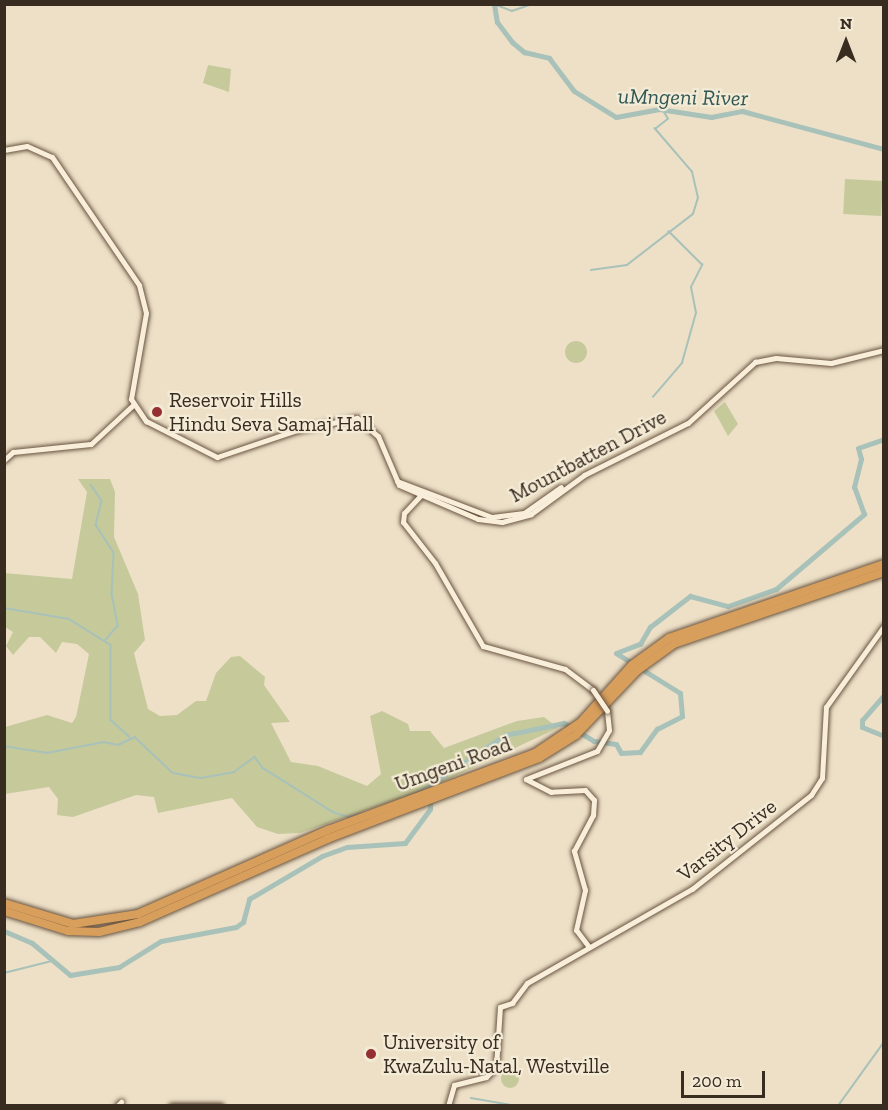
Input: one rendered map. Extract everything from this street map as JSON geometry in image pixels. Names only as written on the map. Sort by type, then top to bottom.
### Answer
[{"type":"highway","name":"Umgeni Road","points":[[4,911],[68,931],[132,924],[317,843],[528,763],[572,734],[585,723],[634,669],[684,632],[884,564]]},
{"type":"highway","name":"Umgeni Road","points":[[634,669],[687,638],[884,572]]},
{"type":"highway","name":"Umgeni Road","points":[[4,903],[73,924],[129,917],[328,830],[535,753],[572,734]]},
{"type":"main road","points":[[4,150],[27,146],[52,157],[139,285],[147,313],[131,399],[126,410]]},
{"type":"main road","name":"Mountbatten Drive","points":[[132,406],[146,421],[210,457],[357,418],[378,436],[395,480],[478,519],[502,520],[531,514],[578,478],[688,423],[755,362],[776,358],[831,363],[884,348]]},
{"type":"main road","name":"Mountbatten Drive","points":[[502,520],[524,513],[578,476],[686,421],[748,362],[773,355],[833,360],[884,348]]},
{"type":"main road","points":[[4,460],[18,451],[92,444],[132,406],[131,399]]},
{"type":"main road","points":[[636,451],[645,454]]},
{"type":"main road","points":[[421,494],[404,513],[403,522],[435,563],[483,645],[565,669],[593,690],[607,711],[604,742],[590,756],[526,778],[554,793],[585,790],[594,800],[594,812],[574,851],[585,887],[576,930],[589,947]]},
{"type":"main road","name":"Varsity Drive","points":[[448,1106],[454,1085],[486,1077],[498,1064],[500,1006],[512,1003],[530,981],[694,888],[811,795],[822,776],[826,707],[884,626]]},
{"type":"main road","points":[[171,1106],[221,1106]]},
{"type":"green space","points":[[208,65],[231,69],[229,92],[203,83]]},
{"type":"green space","points":[[845,179],[883,181],[881,216],[843,214]]},
{"type":"green space","points":[[576,341],[584,344],[587,352],[584,360],[576,363],[568,360],[565,352],[568,344]]},
{"type":"green space","points":[[725,402],[738,424],[728,436],[714,411]]},
{"type":"green space","points":[[78,479],[110,479],[115,492],[114,537],[138,594],[145,640],[134,653],[148,709],[160,716],[177,715],[196,701],[206,701],[216,673],[231,657],[240,656],[265,677],[264,685],[290,722],[271,723],[291,762],[318,766],[367,786],[381,774],[370,716],[382,711],[408,724],[410,731],[430,731],[444,748],[517,721],[544,717],[558,728],[425,790],[300,833],[278,834],[257,827],[232,798],[158,813],[154,797],[136,795],[73,817],[57,815],[58,799],[49,787],[5,794],[5,727],[47,715],[72,723],[76,717],[89,654],[77,644],[62,642],[56,653],[40,637],[29,637],[13,655],[6,646],[13,632],[5,627],[4,573],[72,579],[87,492]]},
{"type":"green space","points":[[510,1070],[516,1073],[519,1079],[516,1085],[510,1088],[504,1085],[501,1079],[504,1073]]},
{"type":"waterway","points":[[494,4],[512,11],[532,4]]},
{"type":"waterway","name":"uMngeni River","points":[[494,4],[497,22],[512,42],[524,52],[549,58],[574,91],[616,117],[659,109],[711,117],[742,111],[884,149]]},
{"type":"waterway","points":[[591,270],[627,265],[693,214],[698,198],[692,172],[655,129],[668,119],[662,109]]},
{"type":"waterway","points":[[653,397],[682,363],[696,313],[691,287],[702,265],[669,232]]},
{"type":"waterway","points":[[4,931],[32,943],[70,975],[119,967],[161,941],[236,927],[243,922],[249,899],[322,856],[347,847],[405,843],[430,809],[431,784],[505,735],[564,723],[594,741],[616,744],[621,753],[640,752],[657,729],[682,716],[680,693],[616,653],[640,644],[650,627],[690,596],[728,606],[776,589],[864,514],[854,487],[861,459],[858,448],[884,439]]},
{"type":"waterway","points":[[91,485],[102,501],[96,525],[114,553],[112,594],[118,626],[106,640]]},
{"type":"waterway","points":[[4,608],[69,619],[111,645],[111,720],[130,737]]},
{"type":"waterway","points":[[884,695],[862,720],[862,727],[884,736]]},
{"type":"waterway","points":[[4,746],[47,753],[104,742],[118,745],[135,737],[173,773],[201,778],[234,772],[255,757],[263,768],[333,812],[348,817],[363,813]]},
{"type":"waterway","points":[[415,794],[431,784]]},
{"type":"waterway","points":[[4,973],[52,961]]},
{"type":"waterway","points":[[838,1106],[884,1042]]},
{"type":"waterway","points":[[471,1098],[517,1106]]},
{"type":"place","name":"Reservoir Hills Hindu Seva Samaj Hall","points":[[157,412]]},
{"type":"place","name":"University of KwaZulu-Natal, Westville","points":[[371,1054]]}]
